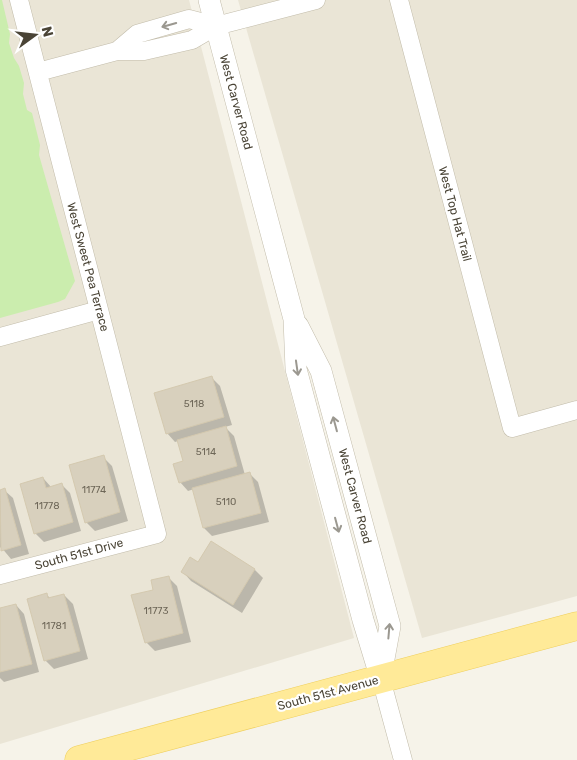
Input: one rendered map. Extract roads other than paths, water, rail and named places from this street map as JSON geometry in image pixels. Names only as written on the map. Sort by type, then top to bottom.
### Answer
[{"type":"main road","name":"South 51st Avenue","points":[[79,760],[577,626]]},
{"type":"street","name":"West Sweet Pea Terrace","points":[[19,0],[157,534]]},
{"type":"street","name":"West Carver Road","points":[[210,0],[294,319],[296,369],[363,620],[403,760]]},
{"type":"street","points":[[38,72],[117,51],[144,51],[192,40],[216,26],[316,0]]},
{"type":"street","name":"West Top Hat Trail","points":[[399,0],[512,428],[577,410]]},
{"type":"street","points":[[0,337],[99,310]]},
{"type":"street","name":"South 51st Drive","points":[[0,575],[157,534]]}]
